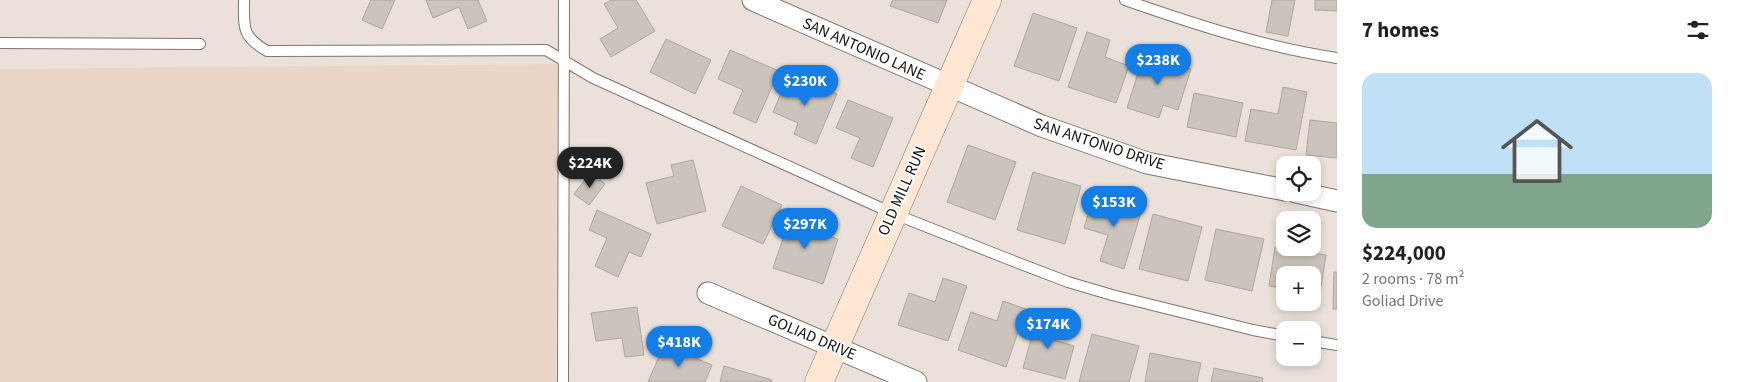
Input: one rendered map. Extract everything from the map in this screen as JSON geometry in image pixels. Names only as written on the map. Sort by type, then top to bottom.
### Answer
[{"type":"street","name":"SAN ANTONIO LANE","points":[[753,0],[948,86]]},
{"type":"street","name":"OLD MILL RUN","points":[[819,382],[987,0]]},
{"type":"street","name":"SAN ANTONIO DRIVE","points":[[948,86],[1042,126],[1147,163],[1276,188]]},
{"type":"street","points":[[1321,197],[1337,200]]},
{"type":"street","name":"GOLIAD DRIVE","points":[[708,294],[916,382]]},
{"type":"lane","points":[[244,0],[246,33],[251,40],[267,51],[546,50],[593,78],[936,231],[1068,282],[1112,295],[1276,334]]},
{"type":"lane","points":[[563,382],[564,0]]},
{"type":"lane","points":[[1125,0],[1243,38],[1313,55],[1337,58]]},
{"type":"lane","points":[[0,43],[200,44]]},
{"type":"lane","points":[[1321,342],[1337,345]]},
{"type":"shaded area","points":[[557,64],[556,382],[0,382],[0,69]]},
{"type":"building","points":[[371,0],[395,0],[382,29],[362,20]]},
{"type":"building","points":[[426,0],[478,0],[487,21],[468,29],[459,7],[433,18]]},
{"type":"building","points":[[611,0],[636,0],[655,31],[611,57],[600,39],[618,28],[604,4]]},
{"type":"building","points":[[893,0],[947,0],[938,23],[890,6]]},
{"type":"building","points":[[1272,0],[1295,0],[1288,36],[1266,32]]},
{"type":"building","points":[[1315,0],[1337,0],[1337,11],[1315,10]]},
{"type":"building","points":[[1033,13],[1077,28],[1059,81],[1014,66]]},
{"type":"building","points":[[1087,32],[1110,40],[1105,57],[1129,66],[1116,103],[1068,87]]},
{"type":"building","points":[[666,39],[711,60],[695,94],[650,72]]},
{"type":"building","points":[[730,50],[779,71],[756,123],[733,113],[743,90],[718,79]]},
{"type":"building","points":[[1144,54],[1191,69],[1178,110],[1163,105],[1159,118],[1127,108]]},
{"type":"building","points":[[790,73],[837,94],[816,144],[794,134],[798,123],[773,112]]},
{"type":"building","points":[[1283,87],[1307,92],[1296,150],[1245,141],[1251,109],[1278,114]]},
{"type":"building","points":[[1194,93],[1243,103],[1236,137],[1187,127]]},
{"type":"building","points":[[848,100],[893,118],[873,167],[851,158],[860,138],[836,128]]},
{"type":"building","points":[[1310,120],[1337,123],[1337,158],[1306,155]]},
{"type":"building","points":[[968,145],[1016,162],[995,220],[947,202]]},
{"type":"building","points":[[693,160],[706,211],[657,224],[646,183],[674,176],[671,165]]},
{"type":"building","points":[[591,172],[605,184],[589,205],[574,194]]},
{"type":"building","points":[[1033,172],[1081,186],[1065,244],[1017,230]]},
{"type":"building","points":[[741,186],[782,205],[763,244],[722,226]]},
{"type":"building","points":[[1094,195],[1142,209],[1124,269],[1100,261],[1108,235],[1084,228]]},
{"type":"building","points":[[597,210],[651,234],[641,257],[629,252],[618,277],[595,266],[607,238],[589,230]]},
{"type":"building","points":[[792,212],[818,221],[814,231],[838,239],[823,284],[773,268]]},
{"type":"building","points":[[1153,214],[1202,227],[1188,281],[1139,269]]},
{"type":"building","points":[[1216,229],[1264,239],[1252,291],[1205,280]]},
{"type":"building","points":[[1275,247],[1276,256],[1326,255],[1321,287],[1321,266],[1276,266],[1276,287],[1269,286]]},
{"type":"building","points":[[1334,272],[1337,272],[1337,309],[1333,309]]},
{"type":"building","points":[[943,278],[967,286],[948,341],[898,325],[909,293],[935,302]]},
{"type":"building","points":[[1003,301],[1026,309],[1006,367],[958,350],[971,312],[997,321]]},
{"type":"building","points":[[637,307],[644,355],[625,357],[622,338],[596,341],[591,313]]},
{"type":"building","points":[[1038,314],[1059,320],[1054,340],[1074,346],[1065,379],[1023,368]]},
{"type":"building","points":[[1092,334],[1139,346],[1129,382],[1079,382]]},
{"type":"building","points":[[664,345],[712,365],[705,382],[648,382]]},
{"type":"building","points":[[1150,353],[1201,363],[1197,382],[1145,382]]},
{"type":"building","points":[[724,366],[772,380],[771,382],[720,382]]},
{"type":"building","points":[[1214,368],[1263,378],[1262,382],[1211,382]]}]
